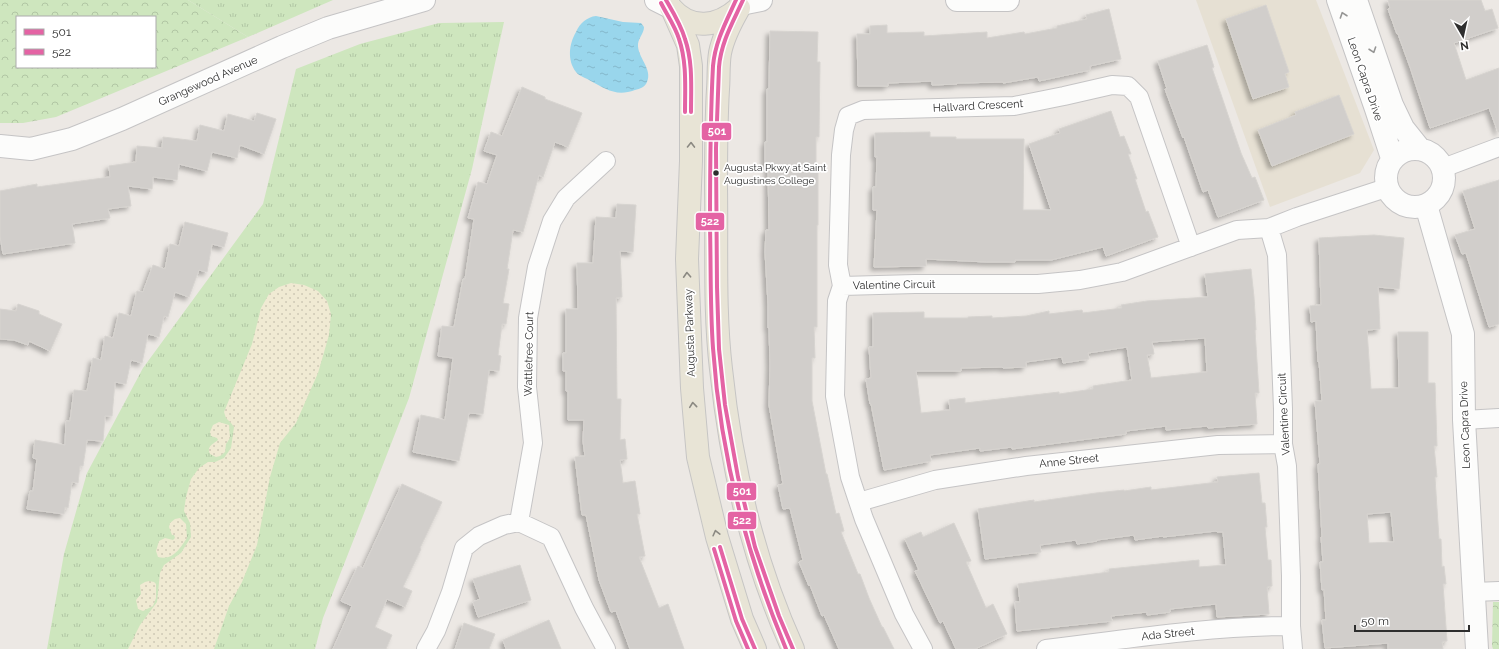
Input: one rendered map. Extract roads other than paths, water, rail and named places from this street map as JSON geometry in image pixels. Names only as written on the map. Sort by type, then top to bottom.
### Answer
[{"type":"main road","points":[[666,4],[683,18],[694,23],[707,24],[719,22],[730,16],[746,3]]},
{"type":"main road","points":[[746,3],[727,31],[720,53],[716,124],[717,288],[721,369],[730,436],[742,499],[758,558],[784,630],[793,649]]},
{"type":"main road","name":"Augusta Parkway","points":[[666,4],[688,45],[691,66],[691,161],[686,259],[692,388],[698,457],[717,537],[742,619],[755,649]]},
{"type":"street","name":"Grangewood Avenue","points":[[0,146],[31,149],[72,139],[122,119],[282,47],[328,28],[376,13],[419,2],[442,0]]},
{"type":"street","points":[[957,0],[1008,0]]},
{"type":"street","name":"Leon Capra Drive","points":[[1338,0],[1392,158]]},
{"type":"street","name":"Leon Capra Drive","points":[[1356,0],[1392,105],[1402,128],[1419,148]]},
{"type":"street","name":"Hallvard Crescent","points":[[842,286],[838,265],[841,155],[844,130],[848,116],[862,110],[1014,106],[1112,85],[1128,86],[1139,97],[1191,247]]},
{"type":"street","points":[[1443,168],[1499,147]]},
{"type":"street","points":[[1419,148],[1434,155],[1443,168],[1444,183],[1438,196],[1426,206],[1414,208],[1402,205],[1393,198],[1386,188],[1385,173],[1392,158],[1404,150],[1419,148]]},
{"type":"street","name":"Wattletree Court","points":[[519,522],[532,443],[527,387],[528,318],[537,267],[552,221],[566,198],[606,161]]},
{"type":"street","name":"Valentine Circuit","points":[[923,649],[904,614],[864,519],[850,477],[835,396],[837,301],[842,286],[915,284],[1038,284],[1080,280],[1122,272],[1237,230],[1269,228],[1386,188]]},
{"type":"street","name":"Leon Capra Drive","points":[[1426,206],[1463,334],[1464,420],[1477,649]]},
{"type":"street","name":"Valentine Circuit","points":[[1269,228],[1277,255],[1283,444],[1287,466],[1292,576],[1291,626],[1293,649]]},
{"type":"street","points":[[1464,420],[1499,418]]},
{"type":"street","name":"Anne Street","points":[[859,502],[935,480],[1026,466],[1218,445],[1283,444]]},
{"type":"street","points":[[426,649],[436,631],[449,599],[464,548],[479,536],[504,525],[519,522],[551,537],[584,608],[606,649]]},
{"type":"street","points":[[1474,592],[1499,590]]},
{"type":"street","name":"Ada Street","points":[[1046,649],[1188,631],[1263,626],[1291,626]]},
{"type":"water","points":[[596,16],[623,22],[641,23],[644,27],[638,44],[638,49],[647,68],[648,77],[646,84],[642,88],[622,93],[611,91],[576,72],[570,57],[572,42],[582,23],[587,19]]},
{"type":"place","name":"Augusta Pkwy at Saint Augustines College","points":[[716,173]]}]
